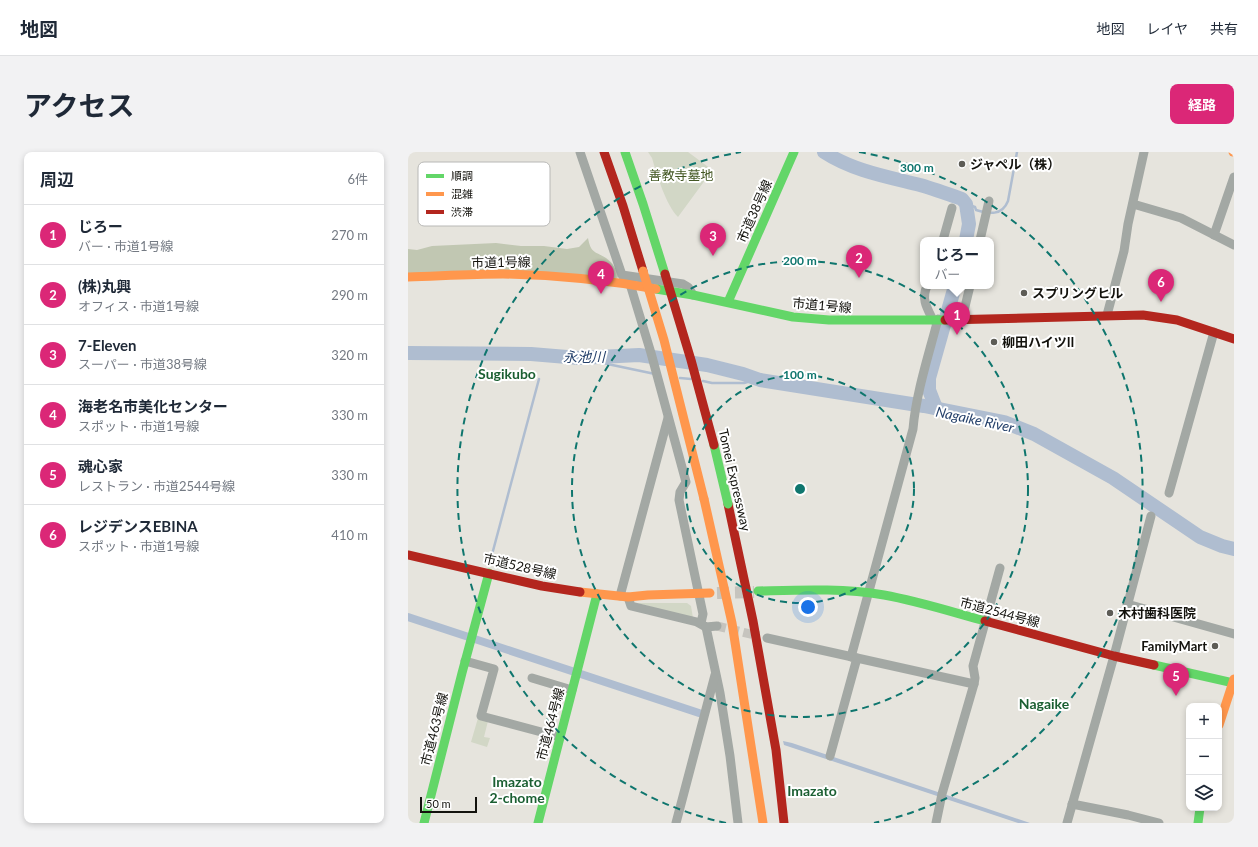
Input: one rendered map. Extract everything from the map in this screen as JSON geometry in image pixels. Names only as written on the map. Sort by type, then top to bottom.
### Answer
[{"type":"main road","points":[[604,152],[623,206],[664,340],[704,499],[732,623],[763,823]]},
{"type":"main road","name":"Tomei Expressway","points":[[625,152],[684,334],[710,426],[753,621],[776,750],[784,823]]},
{"type":"main road","name":"市道38号線","points":[[728,302],[794,152]]},
{"type":"main road","name":"市道1号線","points":[[408,277],[527,274],[630,284],[728,302],[793,317],[818,320],[862,321],[1106,315],[1143,316],[1177,320],[1234,339]]},
{"type":"main road","name":"市道528号線","points":[[408,555],[542,586],[624,597]]},
{"type":"main road","name":"市道463号線","points":[[424,823],[489,573]]},
{"type":"main road","name":"市道2544号線","points":[[758,591],[827,590],[868,593],[912,601],[1114,656],[1234,682]]},
{"type":"main road","points":[[624,597],[710,593]]},
{"type":"main road","name":"市道464号線","points":[[538,823],[597,594]]},
{"type":"main road","points":[[1222,716],[1234,682]]},
{"type":"main road","points":[[1198,823],[1200,811]]},
{"type":"street","points":[[580,152],[622,275],[683,284],[688,287],[693,295]]},
{"type":"street","points":[[1106,315],[1124,251],[1128,224],[1144,152]]},
{"type":"street","points":[[1214,235],[1234,177]]},
{"type":"street","points":[[1133,204],[1176,216],[1234,245]]},
{"type":"street","points":[[944,237],[952,208]]},
{"type":"street","points":[[981,237],[987,209]]},
{"type":"street","points":[[630,284],[658,377],[686,482],[680,492],[679,500],[715,672],[730,756],[738,823]]},
{"type":"street","points":[[830,756],[868,593],[913,429],[919,395],[938,320],[925,304],[924,296],[926,289]]},
{"type":"street","points":[[962,319],[969,289]]},
{"type":"street","points":[[1169,493],[1214,332]]},
{"type":"street","points":[[668,418],[624,597],[632,606],[704,625],[717,626]]},
{"type":"street","points":[[1067,823],[1114,656],[1151,516]]},
{"type":"street","points":[[936,823],[942,796],[974,684],[975,678],[973,666],[1000,568]]},
{"type":"street","points":[[1127,604],[1234,634]]},
{"type":"street","points":[[767,638],[974,684]]},
{"type":"street","points":[[465,661],[494,669],[481,716],[560,737]]},
{"type":"street","points":[[676,823],[715,672]]},
{"type":"street","points":[[532,678],[572,690]]},
{"type":"street","points":[[1072,804],[1160,823]]},
{"type":"green space","name":"善教寺墓地","points":[[648,152],[688,152],[711,169],[711,172],[678,217],[666,198],[652,158]]},
{"type":"green space","points":[[588,238],[592,250],[611,262],[619,277],[614,279],[408,275],[408,249],[417,250],[432,246],[496,243],[567,249],[579,247]]},
{"type":"green space","points":[[637,603],[687,603],[691,606],[693,618]]},
{"type":"green space","points":[[478,718],[488,721],[484,737],[490,738],[487,747],[471,742]]},
{"type":"water","points":[[783,741],[1030,823],[1018,823],[784,745]]},
{"type":"waterway","points":[[824,152],[835,159],[859,169],[920,185],[962,199],[966,204],[969,224],[967,237]]},
{"type":"waterway","points":[[966,204],[975,207],[976,210],[990,213],[995,213],[1005,206],[1008,201],[1017,152]]},
{"type":"waterway","points":[[936,408],[929,390],[929,378],[954,289]]},
{"type":"waterway","name":"Nagaike River","points":[[408,353],[531,354],[579,358],[639,355],[707,365],[760,380],[924,406],[1004,422],[1034,434],[1113,478],[1200,537],[1234,549]]},
{"type":"waterway","name":"永池川","points":[[579,358],[655,374]]},
{"type":"waterway","points":[[680,378],[691,379]]},
{"type":"waterway","points":[[490,562],[539,379]]},
{"type":"waterway","points":[[703,381],[712,383],[744,383],[758,379]]},
{"type":"waterway","points":[[408,617],[699,713]]},
{"type":"tunnel","points":[[717,593],[754,592]]},
{"type":"tunnel","points":[[717,626],[759,636]]},
{"type":"traffic: fast","points":[[625,152],[665,274]]},
{"type":"traffic: fast","points":[[728,302],[794,152]]},
{"type":"traffic: fast","points":[[656,289],[693,295],[793,317],[829,320],[945,320]]},
{"type":"traffic: fast","points":[[714,445],[728,504]]},
{"type":"traffic: fast","points":[[424,823],[489,573]]},
{"type":"traffic: fast","points":[[758,591],[821,590],[852,591],[884,595],[909,600],[985,621]]},
{"type":"traffic: fast","points":[[538,823],[597,594]]},
{"type":"traffic: fast","points":[[1154,665],[1234,683]]},
{"type":"traffic: fast","points":[[1198,823],[1200,811]]},
{"type":"traffic: slow","points":[[643,271],[664,340],[704,499]]},
{"type":"traffic: slow","points":[[408,277],[503,274],[561,277],[656,289]]},
{"type":"traffic: slow","points":[[704,499],[732,623],[763,823]]},
{"type":"traffic: slow","points":[[580,592],[628,597],[710,593]]},
{"type":"traffic: slow","points":[[1222,716],[1234,679]]},
{"type":"traffic: jam","points":[[604,152],[623,206],[643,271]]},
{"type":"traffic: jam","points":[[665,274],[691,360],[714,445]]},
{"type":"traffic: jam","points":[[945,320],[1143,315],[1177,320],[1234,339]]},
{"type":"traffic: jam","points":[[728,504],[753,621],[776,750],[784,823]]},
{"type":"traffic: jam","points":[[408,555],[542,586],[580,592]]},
{"type":"traffic: jam","points":[[985,621],[1114,656],[1154,665]]},
{"type":"place","name":"ジャペル（株）","points":[[962,164]]},
{"type":"place","name":"7-Eleven","points":[[713,256]]},
{"type":"place","name":"(株)丸興","points":[[859,278]]},
{"type":"place","name":"スプリングヒル","points":[[1024,293]]},
{"type":"place","name":"海老名市美化センター","points":[[601,294]]},
{"type":"place","name":"レジデンスEBINA","points":[[1161,302]]},
{"type":"place","name":"じろー","points":[[957,335]]},
{"type":"place","name":"柳田ハイツII","points":[[994,342]]},
{"type":"place","name":"木村歯科医院","points":[[1110,613]]},
{"type":"place","name":"FamilyMart","points":[[1215,646]]},
{"type":"place","name":"魂心家","points":[[1176,696]]},
{"type":"district","name":"Sugikubo","points":[[507,373]]},
{"type":"district","name":"Nagaike","points":[[1044,703]]},
{"type":"district","name":"Imazato 2-chome","points":[[517,790]]},
{"type":"district","name":"Imazato","points":[[812,790]]}]
